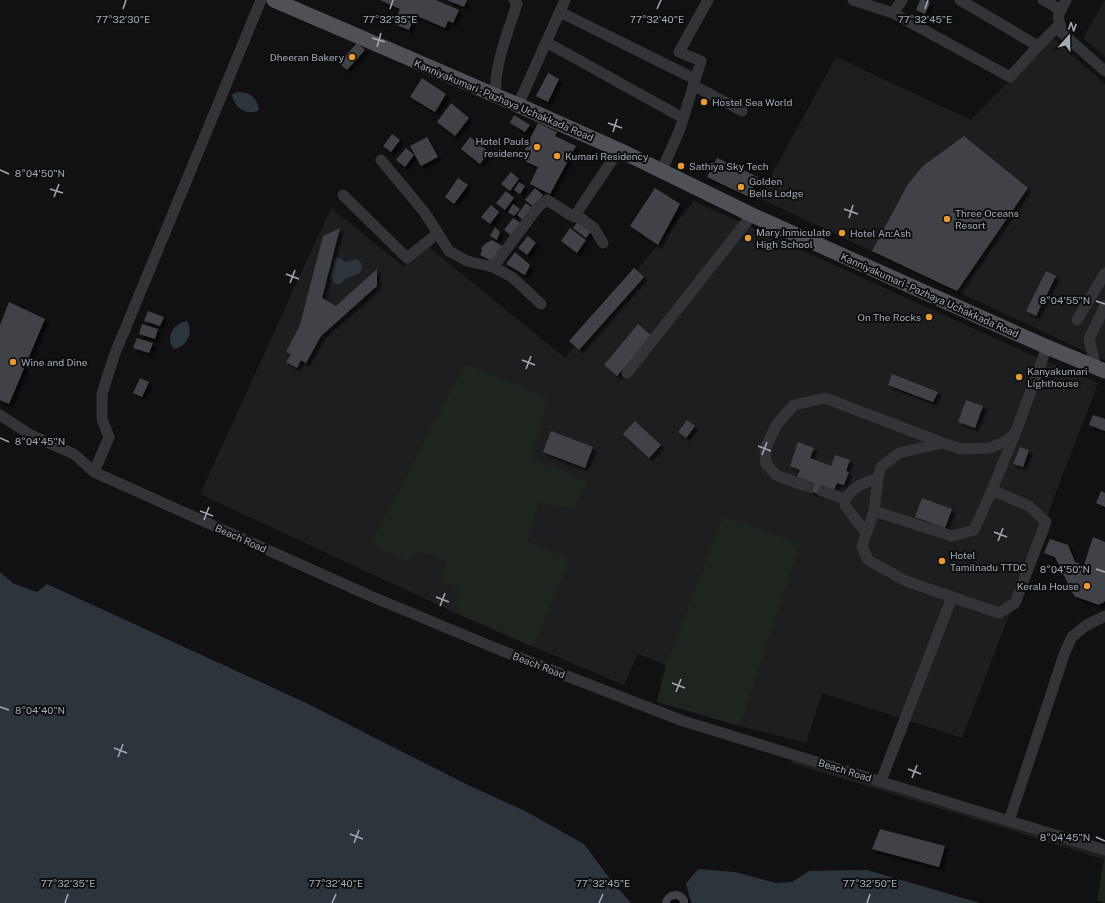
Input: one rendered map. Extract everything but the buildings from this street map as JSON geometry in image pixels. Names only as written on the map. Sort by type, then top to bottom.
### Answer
[{"type":"main road","name":"Kanniyakumari - Pazhaya Uchakkada Road","points":[[284,2],[619,150],[752,215],[1101,370]]},
{"type":"street","points":[[94,472],[109,436],[102,419],[102,394],[114,356],[261,0]]},
{"type":"street","points":[[496,96],[495,85],[500,58],[516,4],[514,0]]},
{"type":"street","points":[[518,105],[565,0]]},
{"type":"street","points":[[662,170],[680,129],[701,61],[679,52],[708,0]]},
{"type":"street","points":[[853,0],[893,13],[1010,77],[1060,24]]},
{"type":"street","points":[[893,13],[902,0]]},
{"type":"street","points":[[960,0],[1038,46]]},
{"type":"street","points":[[1043,0],[1064,5],[1058,16],[1062,33],[1105,71]]},
{"type":"street","points":[[560,12],[694,82],[742,111]]},
{"type":"street","points":[[546,42],[683,118]]},
{"type":"street","points":[[574,217],[619,150]]},
{"type":"street","points":[[381,160],[425,213],[449,251],[467,262],[493,267],[512,277],[540,304]]},
{"type":"street","points":[[343,195],[407,258],[438,233]]},
{"type":"street","points":[[493,267],[538,207],[547,200],[574,217],[579,217],[594,228],[603,243]]},
{"type":"street","points":[[627,373],[752,215]]},
{"type":"street","points":[[1077,320],[1102,287],[1105,273]]},
{"type":"street","points":[[1101,370],[1089,339],[1105,306]]},
{"type":"street","points":[[874,511],[952,536],[974,530],[1015,434],[1047,347]]},
{"type":"street","points":[[803,485],[776,475],[766,464],[765,449],[777,424],[794,406],[825,398],[943,444],[961,449],[990,448],[1004,442],[1015,434]]},
{"type":"street","name":"Beach Road","points":[[0,415],[31,435],[74,454],[94,472],[368,595],[507,653],[683,720],[1105,850]]},
{"type":"street","points":[[943,444],[899,453],[881,467],[878,478],[874,511],[862,546],[868,560],[906,581],[998,613],[1015,603],[1046,522],[1029,506],[992,490]]},
{"type":"street","points":[[866,533],[845,505],[845,500],[849,494],[862,483],[878,478]]},
{"type":"street","points":[[825,492],[845,500]]},
{"type":"street","points":[[881,781],[952,598]]},
{"type":"street","points":[[1009,821],[1065,652],[1072,637],[1085,626],[1105,616]]},
{"type":"shaded area","points":[[1105,0],[1105,57],[1083,38]]},
{"type":"shaded area","points":[[1052,37],[1105,84],[1105,360],[759,198],[836,57],[971,120]]},
{"type":"shaded area","points":[[239,92],[247,93],[253,97],[259,110],[250,112],[242,110],[238,107],[232,95]]},
{"type":"shaded area","points":[[694,201],[1025,352],[1098,383],[962,738],[822,693],[806,743],[657,702],[666,665],[638,654],[624,685],[475,622],[200,494],[331,208],[404,267],[424,243],[565,358]]},
{"type":"shaded area","points":[[336,257],[346,262],[357,259],[362,265],[360,273],[345,279],[340,284],[335,284],[330,276]]},
{"type":"shaded area","points":[[187,321],[190,330],[188,338],[179,348],[174,349],[171,344],[170,335],[178,325]]},
{"type":"shaded area","points":[[465,364],[548,397],[531,458],[586,481],[574,509],[538,503],[528,541],[570,559],[533,647],[454,612],[461,590],[442,579],[448,562],[415,550],[409,562],[371,544]]},
{"type":"shaded area","points":[[724,515],[800,544],[740,726],[657,702],[666,665]]},
{"type":"shaded area","points":[[0,572],[14,584],[37,592],[47,584],[306,703],[468,785],[525,811],[584,844],[610,879],[631,903],[0,903]]},
{"type":"shaded area","points":[[793,757],[1105,854],[1105,860],[791,763]]},
{"type":"shaded area","points":[[1104,859],[1105,860],[1105,903],[1097,900]]},
{"type":"shaded area","points":[[698,869],[735,872],[776,883],[792,882],[809,871],[867,870],[980,903],[691,903],[686,884]]},
{"type":"tunnel","points":[[803,485],[825,492]]},
{"type":"place","name":"Dheeran Bakery","points":[[352,57]]},
{"type":"place","name":"Hostel Sea World","points":[[704,102]]},
{"type":"place","name":"Hotel Pauls residency","points":[[537,147]]},
{"type":"place","name":"Kumari Residency","points":[[557,156]]},
{"type":"place","name":"Sathiya Sky Tech","points":[[681,166]]},
{"type":"place","name":"Golden Bells Lodge","points":[[741,187]]},
{"type":"place","name":"Three Oceans Resort","points":[[947,219]]},
{"type":"place","name":"Hotel An:Ash","points":[[842,233]]},
{"type":"place","name":"Mary Inmiculate High School","points":[[748,238]]},
{"type":"place","name":"On The Rocks","points":[[929,317]]},
{"type":"place","name":"Wine and Dine","points":[[13,362]]},
{"type":"place","name":"Kanyakumari Lighthouse","points":[[1019,377]]},
{"type":"place","name":"Hotel Tamilnadu TTDC","points":[[942,561]]},
{"type":"place","name":"Kerala House","points":[[1087,586]]}]
